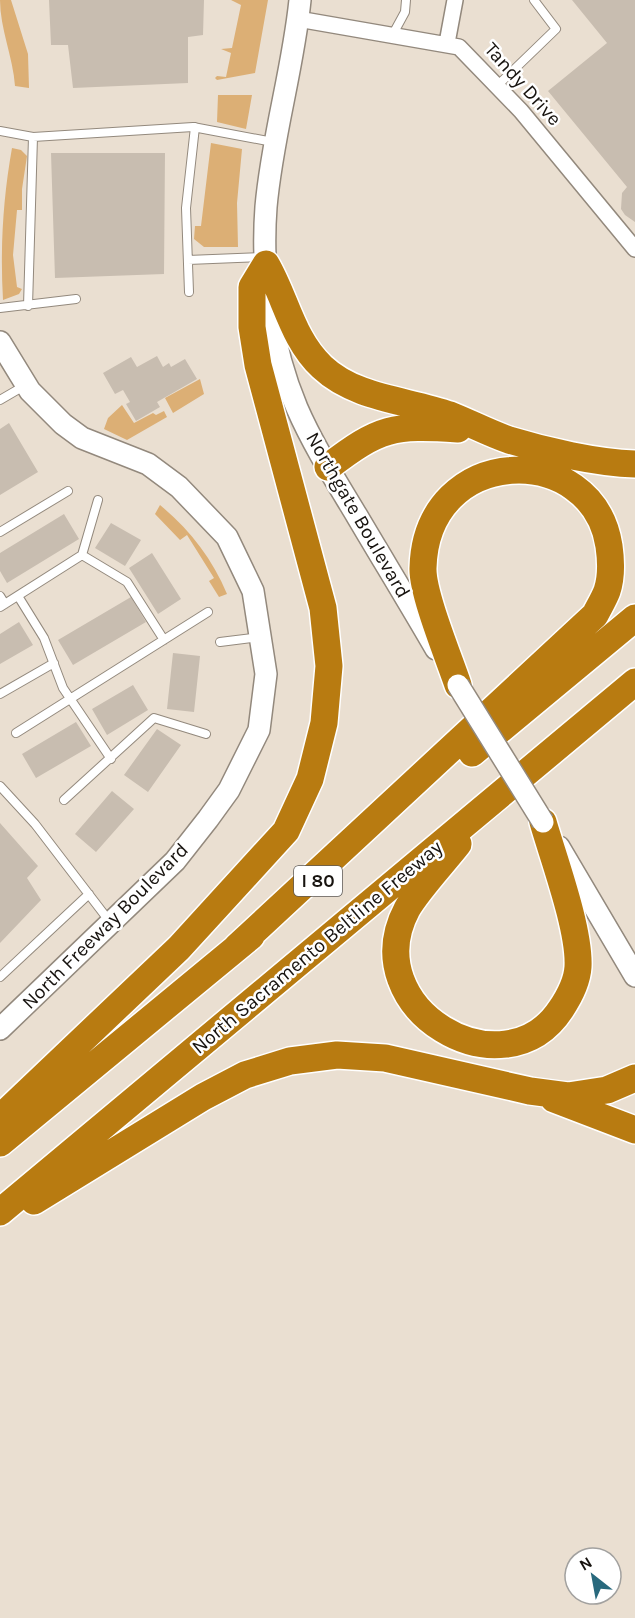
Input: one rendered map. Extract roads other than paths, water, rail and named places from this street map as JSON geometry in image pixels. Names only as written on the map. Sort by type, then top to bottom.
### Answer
[{"type":"highway","points":[[266,261],[300,341],[324,369],[358,390],[450,415],[510,440],[635,464]]},
{"type":"highway","points":[[0,1118],[165,964],[187,940],[286,831],[310,779],[324,723],[329,666],[323,608],[258,365],[252,327],[252,286],[266,261]]},
{"type":"highway","points":[[328,467],[369,437],[395,428],[483,430]]},
{"type":"highway","points":[[237,947],[595,615],[608,590],[611,562],[607,535],[595,510],[576,489],[551,476],[520,469],[489,473],[460,487],[438,510],[425,539],[422,571],[458,685]]},
{"type":"highway","name":"I 80","points":[[0,1143],[635,618]]},
{"type":"highway","name":"North Sacramento Beltline Freeway","points":[[0,1212],[635,682]]},
{"type":"highway","points":[[487,806],[408,908],[397,938],[398,969],[408,998],[429,1022],[465,1040],[482,1044],[509,1043],[534,1034],[556,1017],[571,995],[578,969],[576,942],[543,822]]},
{"type":"highway","points":[[0,1222],[203,1097],[245,1075],[290,1061],[337,1055],[384,1058],[530,1091],[568,1096],[607,1090],[635,1078]]},
{"type":"highway","points":[[530,1091],[635,1130]]},
{"type":"main road","name":"Northgate Boulevard","points":[[299,10],[273,142],[266,209],[266,261],[272,319],[286,378],[298,408],[328,467],[635,976]]},
{"type":"main road","name":"North Freeway Boulevard","points":[[0,342],[26,385],[46,408],[82,438],[148,464],[179,487],[227,537],[253,591],[266,674],[260,730],[230,790],[176,861],[0,1029]]},
{"type":"street","points":[[447,43],[455,0]]},
{"type":"street","name":"Tandy Drive","points":[[299,10],[393,34],[459,47],[498,85],[635,249]]},
{"type":"lane","points":[[393,34],[405,12],[406,0]]},
{"type":"lane","points":[[498,85],[556,29],[534,0]]},
{"type":"lane","points":[[0,131],[33,137],[195,127],[273,142]]},
{"type":"lane","points":[[189,292],[186,208],[195,127]]},
{"type":"lane","points":[[28,306],[33,137]]},
{"type":"lane","points":[[188,260],[266,261]]},
{"type":"lane","points":[[0,308],[76,299]]},
{"type":"lane","points":[[0,400],[26,385]]},
{"type":"lane","points":[[0,532],[68,491]]},
{"type":"lane","points":[[0,596],[2,606],[82,555],[98,500]]},
{"type":"lane","points":[[82,555],[127,582],[164,640]]},
{"type":"lane","points":[[18,596],[44,638],[71,700],[111,759]]},
{"type":"lane","points":[[16,733],[208,612]]},
{"type":"lane","points":[[220,642],[261,637]]},
{"type":"lane","points":[[0,694],[54,663]]},
{"type":"lane","points":[[64,800],[154,718],[206,734]]},
{"type":"lane","points":[[0,786],[35,824],[111,923]]},
{"type":"lane","points":[[0,977],[89,894]]}]
